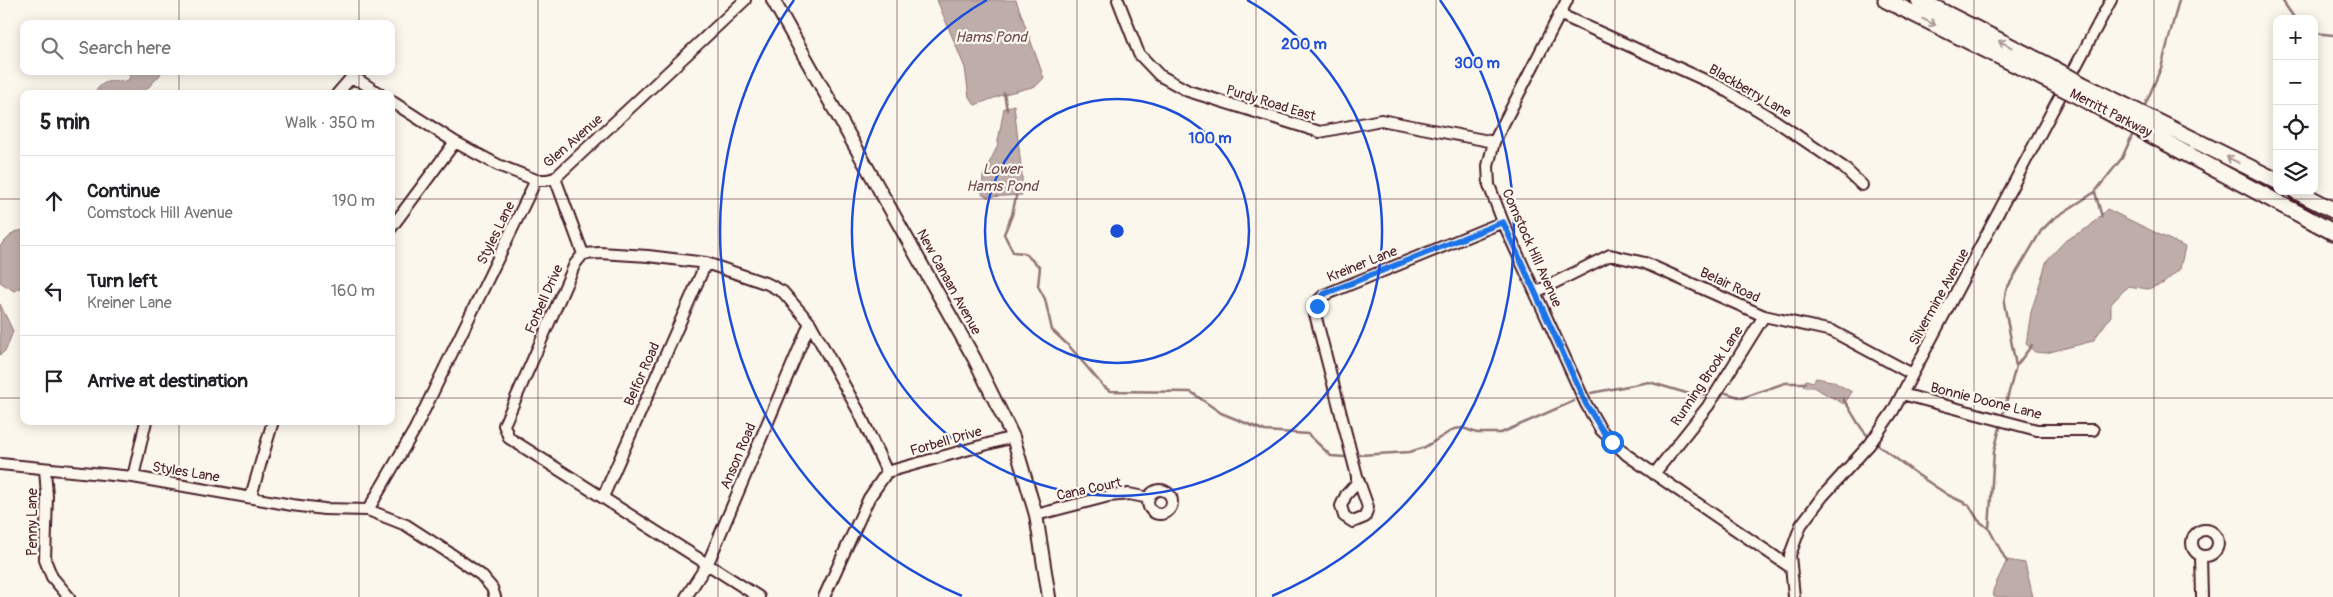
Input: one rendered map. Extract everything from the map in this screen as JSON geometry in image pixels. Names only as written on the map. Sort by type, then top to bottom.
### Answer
[{"type":"highway","name":"Merritt Parkway","points":[[1886,0],[2046,72]]},
{"type":"highway","name":"Merritt Parkway","points":[[1919,0],[2046,72],[2167,135],[2246,185],[2333,232]]},
{"type":"highway","name":"Merritt Parkway","points":[[2167,135],[2273,179]]},
{"type":"highway","points":[[2246,185],[2333,243]]},
{"type":"highway","points":[[2304,195],[2330,208]]},
{"type":"main road","name":"New Canaan Avenue","points":[[773,0],[974,358],[1013,437],[1036,515],[1049,597]]},
{"type":"street","name":"Glen Avenue","points":[[395,104],[455,142],[498,165],[536,180],[555,178],[746,0]]},
{"type":"street","name":"Purdy Road East","points":[[1118,0],[1139,54],[1159,75],[1188,91],[1320,132],[1381,120],[1494,142]]},
{"type":"street","name":"Comstock Hill Avenue","points":[[1567,0],[1494,142],[1488,166],[1489,185],[1503,222],[1593,417],[1612,442],[1654,474],[1790,567]]},
{"type":"street","name":"Silvermine Avenue","points":[[1794,597],[1790,567],[1791,549],[1801,525],[1822,497],[1881,430],[1948,312],[2109,1]]},
{"type":"street","name":"Blackberry Lane","points":[[1559,14],[1718,86],[1836,162],[1862,185]]},
{"type":"street","points":[[341,90],[350,79],[360,81],[374,90]]},
{"type":"street","points":[[395,223],[455,142]]},
{"type":"street","points":[[555,178],[583,254],[600,253],[648,256],[706,263],[768,284],[784,292],[810,323],[860,412],[887,472],[869,498],[824,597]]},
{"type":"street","name":"Styles Lane","points":[[368,510],[415,429],[536,180]]},
{"type":"street","name":"Kreiner Lane","points":[[1357,476],[1315,314],[1319,300],[1324,294],[1503,222]]},
{"type":"street","name":"Forbell Drive","points":[[583,254],[575,264],[504,425],[509,438],[759,597]]},
{"type":"street","name":"Belair Road","points":[[1536,292],[1610,255],[1644,263],[1764,316],[1832,331],[1912,374]]},
{"type":"street","name":"Belfor Road","points":[[603,497],[706,263]]},
{"type":"street","name":"Running Brook Lane","points":[[1654,474],[1708,406],[1764,316]]},
{"type":"street","name":"Anson Road","points":[[686,597],[708,563],[810,323]]},
{"type":"street","name":"Bonnie Doone Lane","points":[[1902,394],[2027,428],[2057,431],[2093,430]]},
{"type":"street","points":[[133,477],[145,425]]},
{"type":"street","points":[[251,496],[273,425]]},
{"type":"street","name":"Forbell Drive","points":[[887,472],[1013,437]]},
{"type":"street","name":"Styles Lane","points":[[0,464],[133,477],[308,507],[368,510],[406,525],[454,556],[481,575],[492,588],[495,597]]},
{"type":"street","name":"Penny Lane","points":[[45,469],[47,496],[45,560],[52,577],[69,597]]},
{"type":"street","name":"Cana Court","points":[[1036,515],[1109,496],[1129,494],[1149,498]]},
{"type":"street","points":[[2201,556],[2202,597]]},
{"type":"water","name":"Hams Pond","points":[[937,0],[1016,0],[1044,78],[1036,86],[1005,94],[975,105],[969,97],[965,68]]},
{"type":"water","points":[[130,75],[160,75],[146,90],[96,90],[107,82],[125,82],[130,78]]},
{"type":"water","name":"Lower Hams Pond","points":[[1014,105],[1022,175],[1022,195],[988,197],[982,194],[983,176],[997,147],[1004,108]]},
{"type":"water","points":[[2107,209],[2185,247],[2180,269],[2164,283],[2148,289],[2128,286],[2111,304],[2111,316],[2093,341],[2046,353],[2035,352],[2026,344],[2031,312],[2047,260],[2066,240],[2089,227]]},
{"type":"water","points":[[20,231],[20,288],[14,291],[0,282],[0,246],[14,232]]},
{"type":"water","points":[[0,304],[13,331],[6,350],[0,355]]},
{"type":"water","points":[[1816,378],[1832,381],[1852,392],[1844,404],[1813,387],[1803,385],[1806,380],[1813,382]]},
{"type":"water","points":[[2007,560],[2025,563],[2033,597],[1994,597],[1993,590]]},
{"type":"waterway","points":[[2143,110],[2161,68],[2179,0]]},
{"type":"waterway","points":[[2282,0],[2292,15]]},
{"type":"waterway","points":[[2318,33],[2333,35]]},
{"type":"waterway","points":[[1004,93],[1007,110]]},
{"type":"waterway","points":[[2002,418],[2016,366],[2004,303],[2006,290],[2041,231],[2053,219],[2095,192],[2122,158],[2134,131]]},
{"type":"waterway","points":[[1017,192],[1012,215],[1004,234],[1013,252],[1024,253],[1040,267],[1038,286],[1045,299],[1052,330],[1070,347],[1103,386],[1110,391],[1191,392],[1221,413],[1265,431],[1308,434],[1331,456],[1345,457]]},
{"type":"waterway","points":[[2095,192],[2102,217]]},
{"type":"waterway","points":[[2017,365],[2032,345]]},
{"type":"waterway","points":[[1591,393],[1649,382],[1693,395],[1708,394]]},
{"type":"waterway","points":[[1726,393],[1742,398],[1785,383],[1805,383]]},
{"type":"waterway","points":[[1843,399],[1861,428],[1869,437]]},
{"type":"waterway","points":[[1360,455],[1410,452],[1425,447],[1454,429],[1463,428],[1477,433],[1501,433],[1574,401]]},
{"type":"waterway","points":[[2001,424],[1994,451],[1989,529],[2007,562]]},
{"type":"waterway","points":[[1878,445],[1948,495],[1969,505],[1978,520],[1989,529]]},
{"type":"route","points":[[1317,306],[1324,294],[1503,222],[1586,404],[1593,417],[1612,442]]}]
